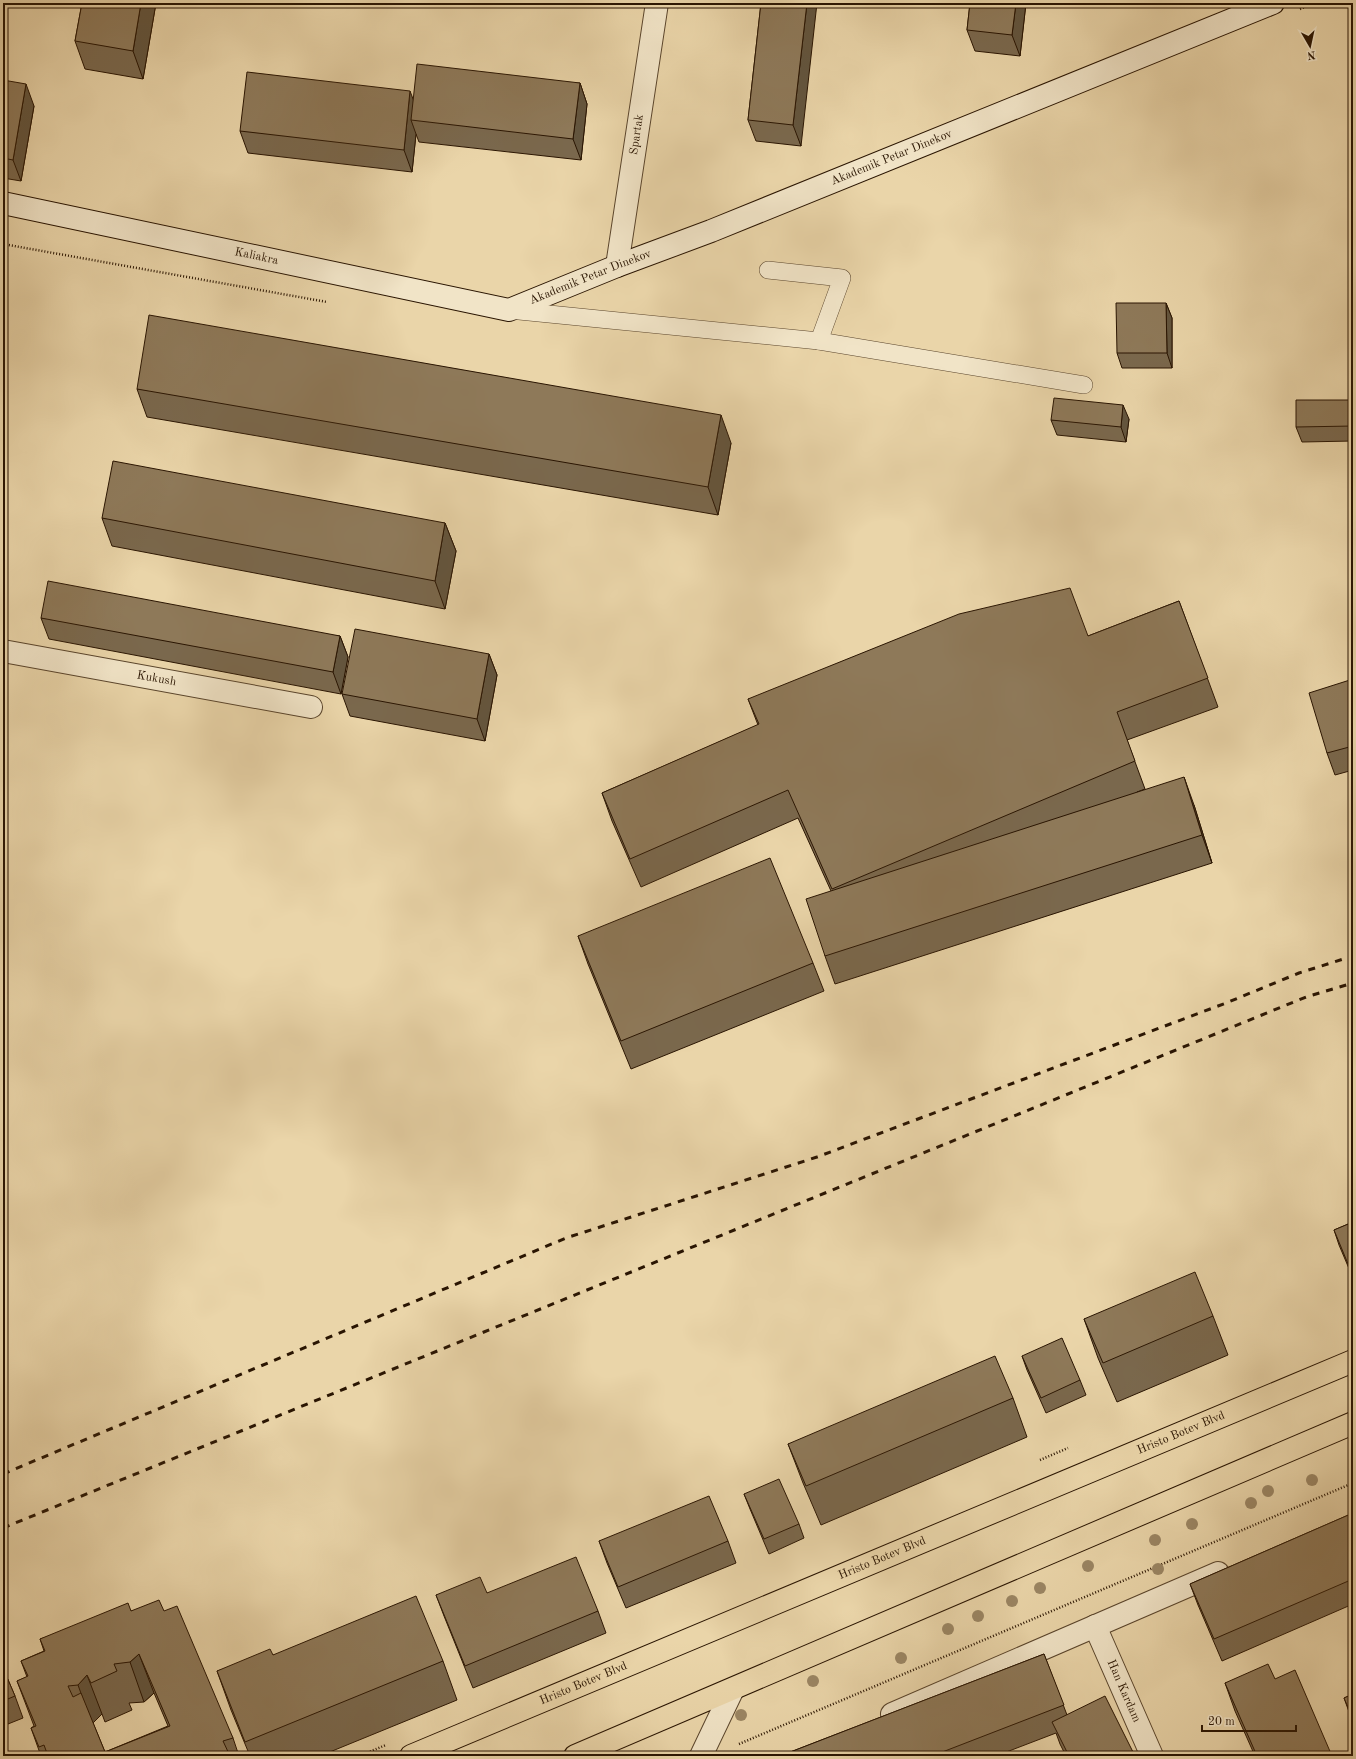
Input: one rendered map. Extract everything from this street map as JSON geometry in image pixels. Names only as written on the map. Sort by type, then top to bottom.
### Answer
[{"type":"main road","name":"Hristo Botev Blvd","points":[[411,1756],[1353,1361]]},
{"type":"main road","points":[[580,1755],[1353,1423]]},
{"type":"street","name":"Spartak","points":[[617,266],[658,3]]},
{"type":"street","name":"Akademik Petar Dinekov","points":[[509,310],[617,266],[725,225],[1273,3]]},
{"type":"street","name":"Kaliakra","points":[[3,203],[509,310]]},
{"type":"street","name":"Kukush","points":[[3,651],[311,707]]},
{"type":"street","points":[[876,1721],[1238,1564]]},
{"type":"street","name":"Han Kardam","points":[[1095,1626],[1152,1756]]},
{"type":"street","points":[[701,1756],[733,1689]]},
{"type":"lane","points":[[768,270],[842,278],[819,341]]},
{"type":"lane","points":[[509,310],[819,341],[1084,385]]},
{"type":"path","points":[[3,244],[331,303]]},
{"type":"path","points":[[738,1744],[1353,1483]]},
{"type":"building","points":[[82,3],[141,3],[133,51],[75,41]]},
{"type":"building","points":[[761,3],[807,3],[793,125],[748,120]]},
{"type":"building","points":[[970,3],[1016,3],[1012,35],[967,30]]},
{"type":"building","points":[[417,64],[580,83],[573,139],[411,120]]},
{"type":"building","points":[[247,72],[410,91],[404,150],[240,131]]},
{"type":"building","points":[[3,80],[26,84],[13,160],[3,158]]},
{"type":"building","points":[[1116,303],[1166,303],[1167,353],[1117,353]]},
{"type":"building","points":[[149,315],[721,415],[708,487],[137,389]]},
{"type":"building","points":[[1054,398],[1123,405],[1121,427],[1051,420]]},
{"type":"building","points":[[1296,400],[1353,400],[1353,426],[1296,427]]},
{"type":"building","points":[[113,461],[445,523],[435,581],[102,518]]},
{"type":"building","points":[[48,581],[340,636],[333,672],[41,618]]},
{"type":"building","points":[[1070,588],[1088,636],[1179,601],[1208,678],[1117,712],[1135,761],[832,889],[788,790],[630,859],[602,793],[759,724],[748,699],[959,614]]},
{"type":"building","points":[[355,629],[489,654],[477,719],[342,694]]},
{"type":"building","points":[[1353,679],[1353,746],[1327,753],[1309,693]]},
{"type":"building","points":[[1184,777],[1202,835],[825,956],[806,899]]},
{"type":"building","points":[[770,858],[813,963],[621,1041],[578,936]]},
{"type":"building","points":[[1353,1222],[1353,1276],[1334,1230]]},
{"type":"building","points":[[1195,1272],[1213,1316],[1103,1363],[1084,1319]]},
{"type":"building","points":[[1062,1338],[1080,1380],[1041,1398],[1022,1356]]},
{"type":"building","points":[[995,1356],[1013,1398],[806,1486],[788,1444]]},
{"type":"building","points":[[779,1479],[799,1524],[764,1539],[744,1494]]},
{"type":"building","points":[[709,1496],[728,1541],[618,1587],[599,1541]]},
{"type":"building","points":[[1353,1513],[1353,1579],[1214,1639],[1190,1584]]},
{"type":"building","points":[[576,1557],[598,1611],[465,1666],[436,1595],[480,1577],[487,1593]]},
{"type":"building","points":[[416,1596],[443,1661],[245,1742],[217,1671],[270,1649],[273,1655]]},
{"type":"building","points":[[159,1600],[164,1611],[177,1606],[233,1738],[223,1741],[230,1756],[48,1756],[44,1745],[39,1747],[31,1728],[36,1726],[17,1681],[28,1676],[21,1661],[45,1651],[40,1639],[128,1603],[131,1611]],"holes":[[[139,1654],[170,1726],[105,1752],[81,1693],[73,1697],[68,1686],[78,1685],[87,1675],[91,1683],[117,1671],[114,1664],[130,1662]]]},
{"type":"building","points":[[1044,1654],[1064,1705],[932,1756],[780,1756]]},
{"type":"building","points":[[1268,1664],[1275,1679],[1295,1670],[1332,1756],[1257,1756],[1225,1683]]},
{"type":"building","points":[[3,1668],[15,1696],[3,1701]]},
{"type":"building","points":[[1353,1694],[1353,1719],[1344,1698]]},
{"type":"building","points":[[1105,1696],[1135,1756],[1069,1756],[1052,1722]]},
{"type":"railway","points":[[3,1474],[566,1238],[817,1157],[1226,1003],[1299,973],[1353,956]]},
{"type":"railway","points":[[3,1528],[1306,997],[1353,983]]}]
